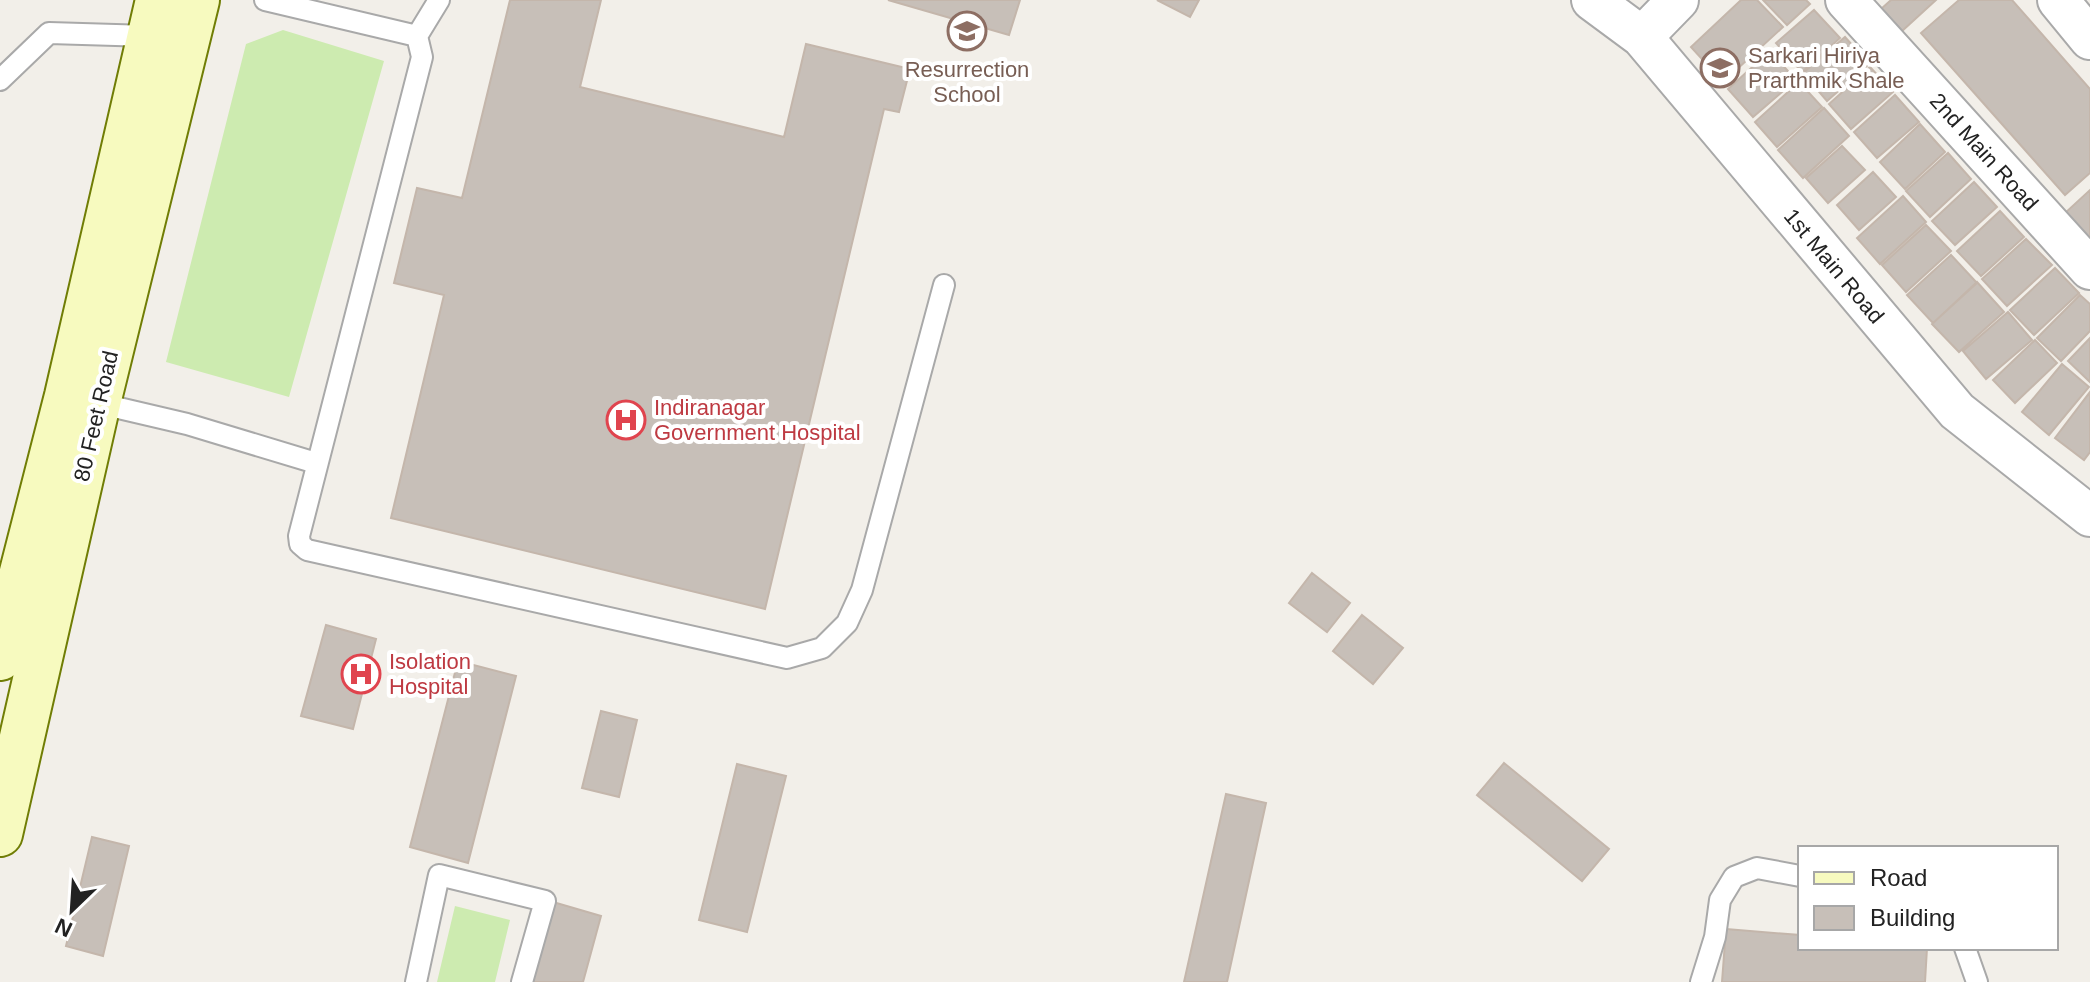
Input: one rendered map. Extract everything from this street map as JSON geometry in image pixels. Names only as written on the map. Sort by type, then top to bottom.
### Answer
[{"type":"main road","name":"80 Feet Road","points":[[0,658],[83,399],[197,0]]},
{"type":"main road","name":"80 Feet Road","points":[[0,834],[154,18]]},
{"type":"street","name":"1st Main Road","points":[[1592,0],[1642,37],[1957,411],[2090,516]]},
{"type":"street","points":[[1642,37],[1678,0]]},
{"type":"street","name":"2nd Main Road","points":[[1846,0],[2090,269]]},
{"type":"street","points":[[2058,0],[2090,39]]},
{"type":"lane","points":[[265,0],[417,36]]},
{"type":"lane","points":[[439,0],[417,36],[422,57],[299,536],[300,544],[307,550],[787,658],[822,648],[847,623],[862,590],[944,285]]},
{"type":"lane","points":[[0,80],[49,33],[154,18]]},
{"type":"lane","points":[[83,399],[187,424],[316,463]]},
{"type":"lane","points":[[1701,982],[1715,937],[1720,900],[1734,877],[1757,868],[1798,876]]},
{"type":"lane","points":[[416,982],[439,875],[545,901],[522,982]]},
{"type":"lane","points":[[1966,950],[1977,982]]},
{"type":"green space","points":[[283,30],[384,61],[289,397],[166,362],[246,44]]},
{"type":"green space","points":[[455,906],[510,920],[495,982],[437,982]]},
{"type":"building","points":[[510,0],[601,0],[580,87],[784,137],[806,44],[910,69],[899,112],[884,109],[765,609],[391,518],[444,295],[394,283],[417,188],[462,198]]},
{"type":"building","points":[[888,0],[1020,0],[1009,35]]},
{"type":"building","points":[[1157,0],[1199,0],[1190,17]]},
{"type":"building","points":[[1741,0],[1757,0],[1783,27],[1723,82],[1691,47]]},
{"type":"building","points":[[1763,0],[1806,0],[1810,4],[1787,25]]},
{"type":"building","points":[[1891,0],[1936,0],[1902,31],[1881,9]]},
{"type":"building","points":[[1959,0],[2012,0],[2090,89],[2090,173],[2065,195],[1921,33]]},
{"type":"building","points":[[1814,10],[1840,38],[1802,72],[1776,43]]},
{"type":"building","points":[[1845,37],[1869,64],[1827,101],[1803,73]]},
{"type":"building","points":[[1770,51],[1796,80],[1753,117],[1728,89]]},
{"type":"building","points":[[1870,67],[1893,92],[1851,129],[1829,104]]},
{"type":"building","points":[[1799,82],[1822,107],[1777,147],[1755,122]]},
{"type":"building","points":[[1895,95],[1919,122],[1877,158],[1854,132]]},
{"type":"building","points":[[1824,108],[1849,136],[1803,178],[1778,150]]},
{"type":"building","points":[[1920,124],[1945,152],[1905,189],[1880,162]]},
{"type":"building","points":[[1842,146],[1865,170],[1828,203],[1806,178]]},
{"type":"building","points":[[1948,153],[1971,179],[1930,217],[1906,191]]},
{"type":"building","points":[[1873,172],[1896,197],[1859,230],[1837,205]]},
{"type":"building","points":[[1974,182],[1997,207],[1955,245],[1932,221]]},
{"type":"building","points":[[2090,190],[2090,242],[2064,214]]},
{"type":"building","points":[[1903,196],[1926,222],[1880,264],[1857,238]]},
{"type":"building","points":[[2000,211],[2024,237],[1981,276],[1957,251]]},
{"type":"building","points":[[1926,225],[1951,251],[1906,292],[1882,265]]},
{"type":"building","points":[[2026,239],[2052,265],[2007,306],[1982,279]]},
{"type":"building","points":[[1951,255],[1977,283],[1933,323],[1907,295]]},
{"type":"building","points":[[2055,268],[2079,293],[2034,335],[2010,310]]},
{"type":"building","points":[[1977,282],[2004,312],[1959,352],[1932,324]]},
{"type":"building","points":[[2080,295],[2090,304],[2090,331],[2061,361],[2037,338]]},
{"type":"building","points":[[2008,312],[2032,340],[1986,379],[1963,351]]},
{"type":"building","points":[[2090,338],[2090,382],[2068,361]]},
{"type":"building","points":[[2035,340],[2057,363],[2015,403],[1993,380]]},
{"type":"building","points":[[2062,364],[2089,387],[2049,435],[2022,412]]},
{"type":"building","points":[[2090,392],[2090,452],[2084,460],[2055,438]]},
{"type":"building","points":[[1312,573],[1350,603],[1327,632],[1289,603]]},
{"type":"building","points":[[1362,615],[1403,648],[1373,684],[1333,651]]},
{"type":"building","points":[[326,625],[376,639],[353,729],[301,716]]},
{"type":"building","points":[[458,661],[516,676],[468,863],[410,847]]},
{"type":"building","points":[[601,711],[637,720],[619,797],[582,788]]},
{"type":"building","points":[[1504,763],[1609,849],[1582,881],[1477,795]]},
{"type":"building","points":[[737,764],[786,776],[747,932],[699,920]]},
{"type":"building","points":[[1226,794],[1266,803],[1227,982],[1184,982]]},
{"type":"building","points":[[92,837],[129,846],[103,956],[66,946]]},
{"type":"building","points":[[553,902],[601,916],[583,982],[531,982]]},
{"type":"building","points":[[1726,929],[1798,935],[1798,950],[1927,950],[1925,982],[1722,982]]},
{"type":"place","name":"Resurrection School","points":[[967,31]]},
{"type":"place","name":"Sarkari Hiriya Prarthmik Shale","points":[[1720,68]]},
{"type":"place","name":"Indiranagar Government Hospital","points":[[626,420]]},
{"type":"place","name":"Isolation Hospital","points":[[361,674]]}]
